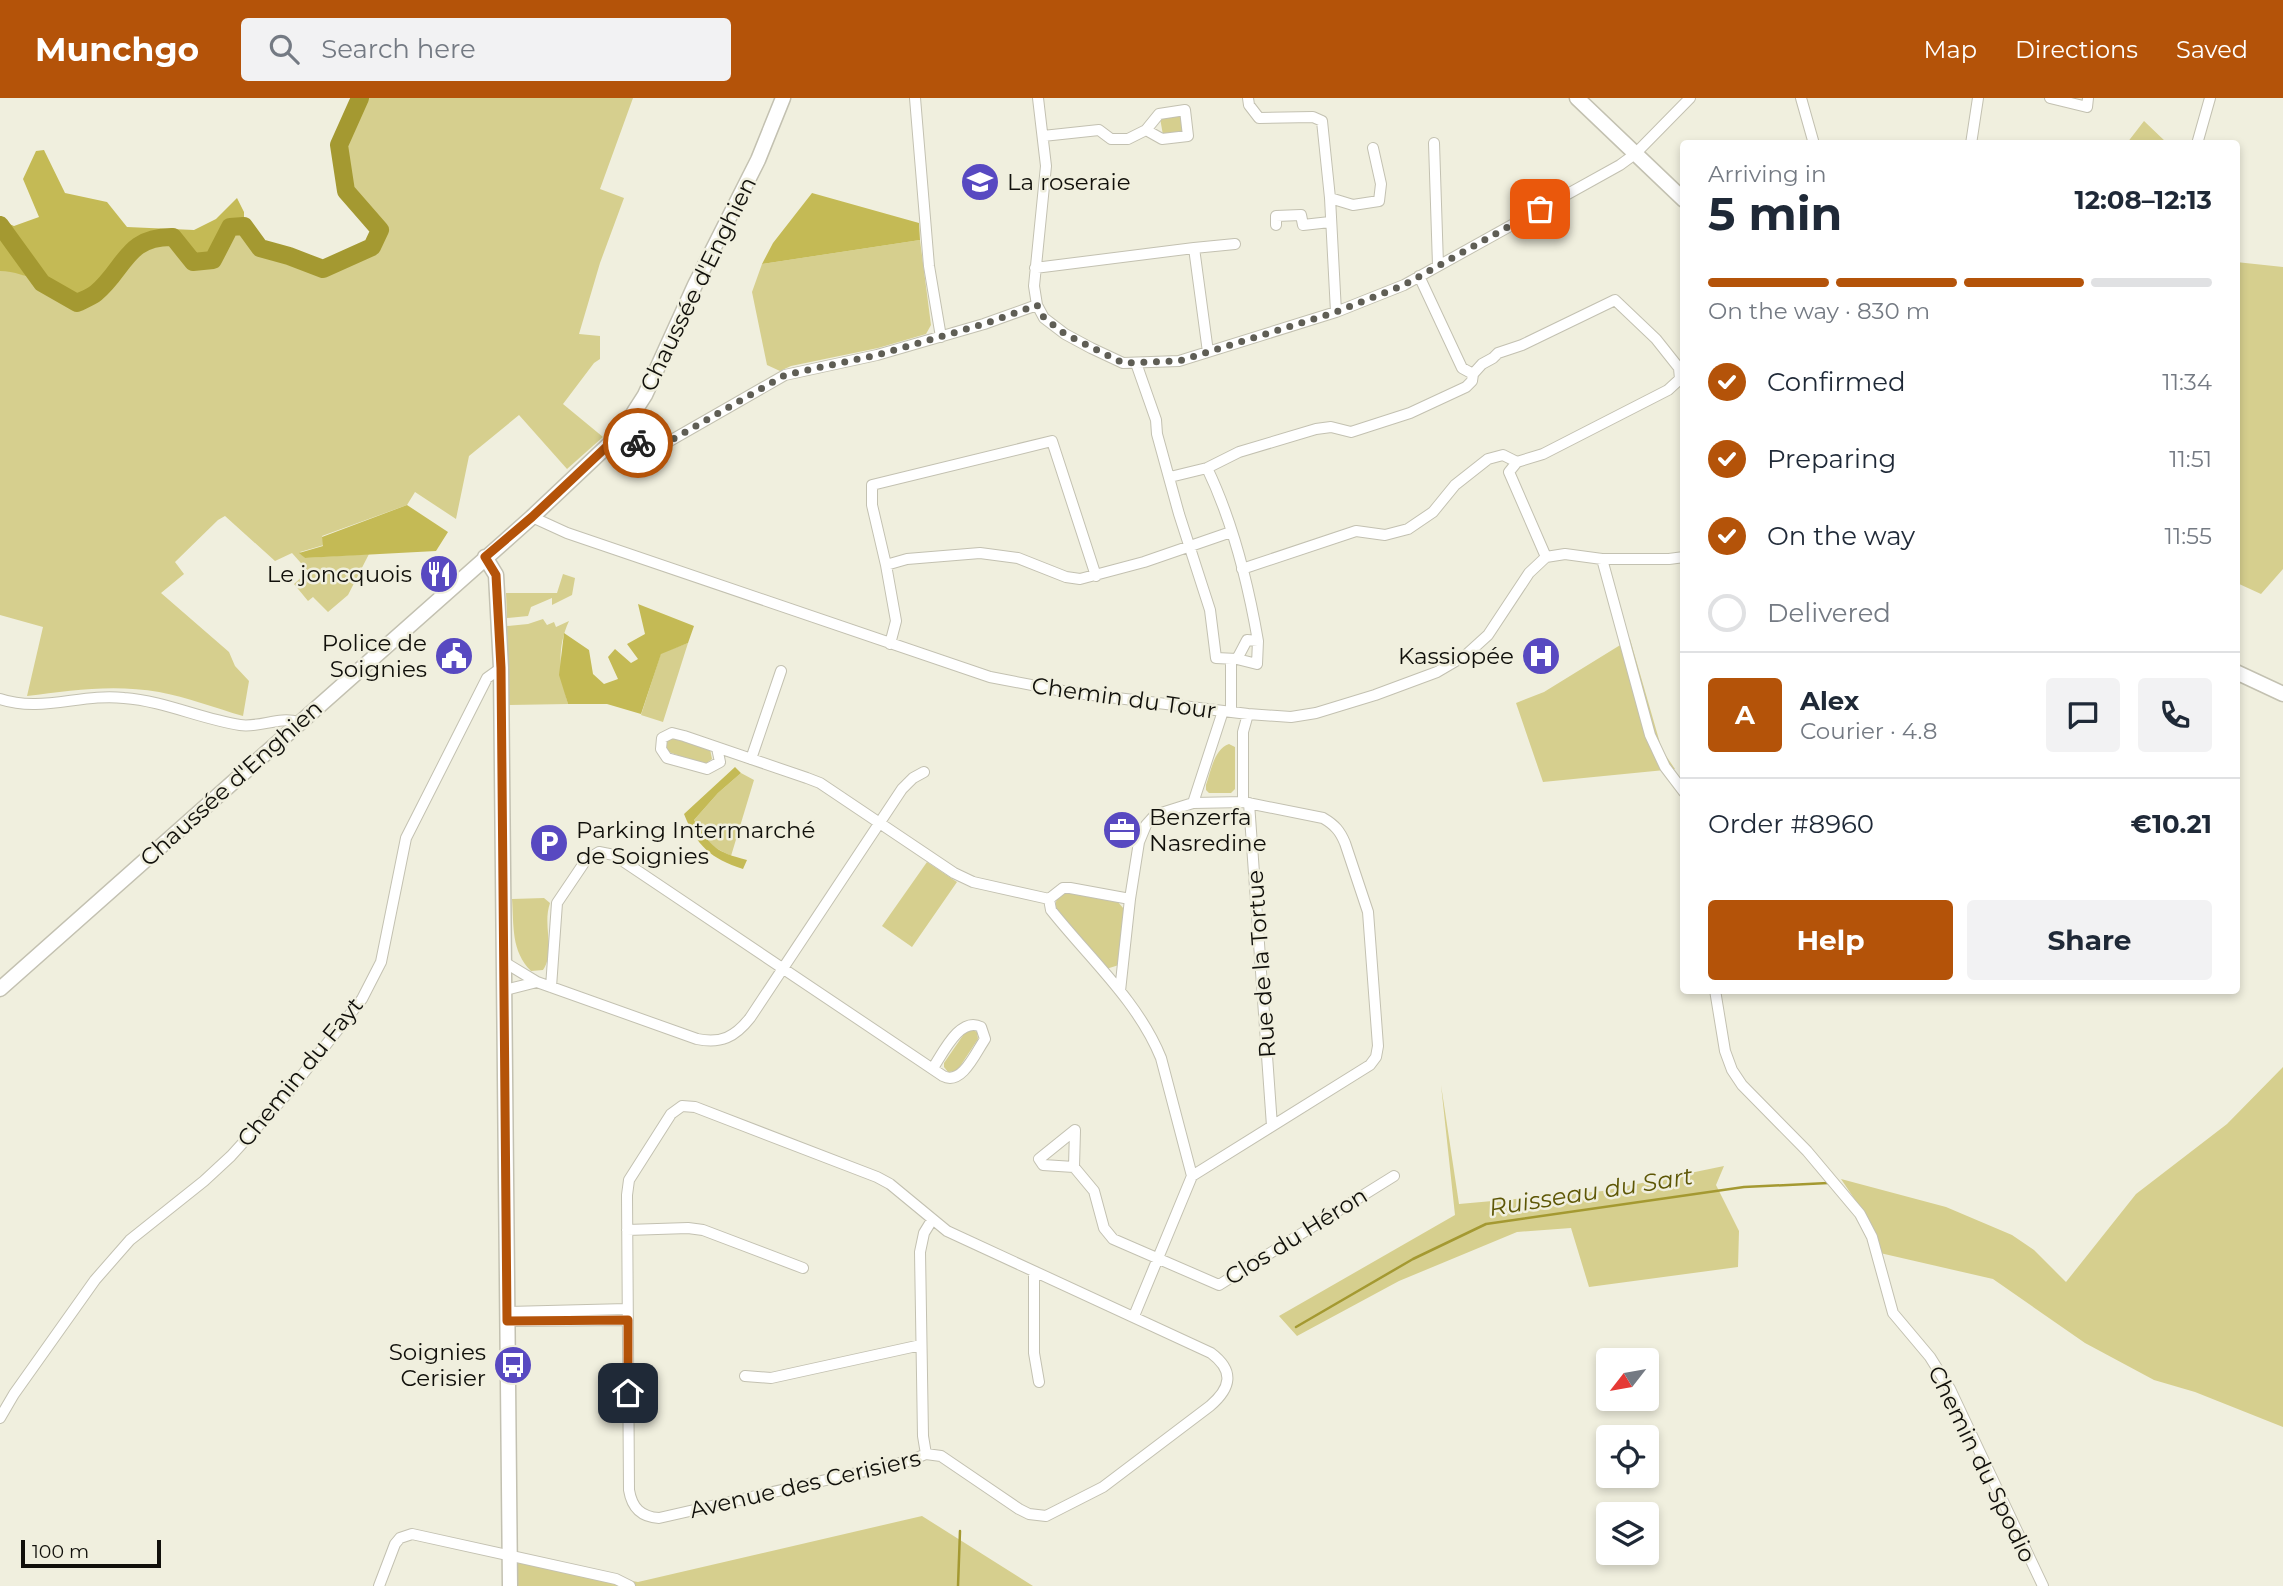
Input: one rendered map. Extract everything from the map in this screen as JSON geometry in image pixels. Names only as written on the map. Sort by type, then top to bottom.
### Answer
[{"type":"main road","name":"Chaussée d'Enghien","points":[[0,989],[532,517],[620,434],[645,395],[695,285],[758,160],[783,98]]},
{"type":"main road","points":[[1577,98],[1680,196]]},
{"type":"main road","points":[[485,557],[496,575],[501,668],[510,1586]]},
{"type":"main road","points":[[2240,674],[2283,694]]},
{"type":"street","points":[[915,98],[929,266],[941,337]]},
{"type":"street","points":[[1038,98],[1046,166],[1035,268],[1037,305],[1044,318],[1065,334],[1123,363],[1179,361],[1336,312],[1404,285],[1635,154],[1690,98]]},
{"type":"street","points":[[1248,98],[1249,105],[1259,118],[1313,117],[1322,121],[1330,198],[1336,312]]},
{"type":"street","points":[[1801,98],[1813,140]]},
{"type":"street","points":[[1972,140],[1978,98]]},
{"type":"street","points":[[2050,98],[2087,107],[2088,98]]},
{"type":"street","points":[[2198,140],[2210,98]]},
{"type":"street","points":[[1043,136],[1099,130],[1111,138],[1128,139],[1146,130]]},
{"type":"street","points":[[1434,143],[1438,265]]},
{"type":"street","points":[[1330,198],[1353,205],[1379,201],[1381,184],[1373,148]]},
{"type":"street","points":[[1276,225],[1276,216],[1301,215],[1303,225],[1330,222]]},
{"type":"street","points":[[1035,268],[1235,244]]},
{"type":"street","points":[[1194,248],[1208,352]]},
{"type":"street","points":[[1419,276],[1462,368],[1473,378]]},
{"type":"street","points":[[1170,477],[1207,468],[1238,452],[1316,429],[1331,427],[1351,432],[1410,413],[1466,387],[1482,364],[1498,352],[1522,345],[1615,300],[1656,339],[1679,368],[1679,379],[1668,390],[1543,454],[1517,462],[1509,472],[1546,557],[1565,554],[1602,559],[1680,558]]},
{"type":"street","points":[[620,434],[643,445],[661,444],[785,375],[877,355],[1037,305]]},
{"type":"street","points":[[1136,363],[1156,419],[1157,433],[1210,610],[1216,658],[1257,664],[1258,641],[1251,601],[1231,532],[1207,468]]},
{"type":"street","points":[[890,644],[896,621],[872,505],[872,485],[1052,441],[1096,576]]},
{"type":"street","points":[[1242,569],[1356,531],[1385,535],[1408,529],[1433,512],[1455,485],[1489,459],[1503,455],[1517,462]]},
{"type":"street","name":"Chemin du Tour","points":[[532,517],[567,533],[990,677],[1024,685],[1227,712],[1291,716],[1316,713],[1363,699],[1437,672],[1466,655],[1488,635],[1528,573],[1546,557]]},
{"type":"street","points":[[886,565],[906,559],[980,553],[1018,558],[1066,577],[1080,579],[1231,532]]},
{"type":"street","points":[[1602,559],[1650,736],[1665,767],[1680,787]]},
{"type":"street","points":[[1194,803],[1227,712],[1234,659],[1247,640],[1258,641]]},
{"type":"street","name":"Chemin du Fayt","points":[[0,1418],[94,1279],[130,1240],[231,1156],[288,1093],[362,999],[381,962],[406,838],[487,678],[501,668]]},
{"type":"street","points":[[751,759],[781,671]]},
{"type":"street","points":[[0,699],[28,705],[120,697],[143,700],[241,725],[264,725],[289,719],[298,722]]},
{"type":"street","name":"Rue de la Tortue","points":[[1248,714],[1242,732],[1246,802],[1272,1126]]},
{"type":"street","points":[[718,748],[720,762],[707,769],[667,758],[661,750],[662,738],[672,733],[718,748],[751,759],[820,783],[973,883],[1049,899]]},
{"type":"street","points":[[504,962],[537,982],[697,1039],[721,1041],[743,1027],[902,789],[924,772]]},
{"type":"street","points":[[507,1317],[627,1315],[629,1180],[671,1114],[681,1106],[695,1107],[877,1177],[890,1184],[932,1220],[963,1239],[1134,1316],[1192,1177],[1370,1065],[1376,1057],[1378,1046],[1368,912],[1340,831],[1323,818],[1246,802],[1194,803],[1155,816],[1146,825],[1139,842],[1120,991]]},
{"type":"street","points":[[551,987],[557,903],[586,860],[599,852],[614,855],[783,967],[933,1068],[950,1079],[956,1078],[985,1039],[981,1027],[974,1023],[961,1029],[933,1068]]},
{"type":"street","points":[[1049,899],[1057,891],[1070,888],[1130,899]]},
{"type":"street","points":[[1049,899],[1051,910],[1120,991],[1144,1025],[1161,1058],[1192,1177]]},
{"type":"street","points":[[505,990],[537,982]]},
{"type":"street","name":"Chemin du Spodio","points":[[1716,994],[1725,1051],[1732,1070],[1742,1085],[1838,1185],[1860,1214],[1872,1237],[1893,1313],[1930,1357],[1950,1389],[2043,1586]]},
{"type":"street","points":[[1074,1167],[1094,1191],[1108,1235],[1158,1259]]},
{"type":"street","name":"Clos du Héron","points":[[1158,1259],[1219,1285],[1394,1176]]},
{"type":"street","points":[[926,1454],[923,1436],[920,1252],[924,1233],[932,1220]]},
{"type":"street","points":[[627,1230],[704,1230],[803,1268]]},
{"type":"street","points":[[1034,1272],[1034,1353],[1039,1382]]},
{"type":"street","name":"Avenue des Cerisiers","points":[[627,1315],[631,1501],[642,1514],[659,1518],[909,1461],[926,1454],[941,1456],[1019,1508],[1037,1516],[1056,1512],[1103,1487],[1210,1406],[1221,1397],[1226,1388],[1228,1378],[1220,1360],[1211,1353],[1134,1316]]},
{"type":"street","points":[[745,1376],[771,1378],[921,1345]]},
{"type":"street","points":[[379,1586],[391,1551],[400,1538],[407,1535],[420,1535],[616,1579],[630,1586]]},
{"type":"shaded area","points":[[362,98],[633,98],[600,189],[624,198],[600,263],[579,334],[600,336],[600,359],[563,404],[603,437],[567,469],[519,415],[469,456],[456,519],[415,492],[407,505],[322,536],[324,545],[300,552],[305,558],[369,554],[348,595],[328,612],[313,597],[308,601],[294,584],[308,571],[292,553],[275,561],[225,516],[218,520],[175,562],[184,574],[161,593],[229,652],[235,666],[249,681],[243,716],[180,697],[126,688],[27,696],[43,627],[0,615],[0,271],[14,271],[42,283],[96,293],[126,256],[154,237],[173,237],[193,262],[230,227],[244,226],[260,248],[323,269],[372,247],[380,230],[346,191],[339,145]]},
{"type":"shaded area","points":[[1181,115],[1183,134],[1163,135],[1160,118]]},
{"type":"shaded area","points":[[2144,121],[2164,140],[2129,140]]},
{"type":"shaded area","points":[[44,150],[65,193],[107,202],[127,227],[194,230],[216,219],[237,198],[244,212],[244,226],[230,228],[213,260],[193,262],[173,237],[146,242],[128,255],[96,293],[77,303],[30,278],[0,271],[0,220],[14,226],[39,217],[23,179],[36,151]]},
{"type":"shaded area","points":[[812,193],[919,223],[920,240],[762,264],[773,243]]},
{"type":"shaded area","points":[[920,240],[931,325],[926,334],[878,348],[791,366],[780,371],[767,365],[752,292],[762,264]]},
{"type":"shaded area","points":[[2240,262],[2283,267],[2283,569],[2261,594],[2240,584]]},
{"type":"shaded area","points":[[407,505],[448,532],[436,551],[305,558],[299,553],[323,546],[322,537]]},
{"type":"shaded area","points":[[563,574],[575,578],[572,595],[552,605],[552,598],[531,607],[528,616],[507,618],[506,593],[557,593]]},
{"type":"shaded area","points":[[638,604],[694,626],[688,643],[661,654],[641,714],[607,704],[568,704],[559,675],[564,633],[589,650],[593,674],[604,684],[618,679],[608,657],[615,649],[631,663],[638,659],[627,644],[645,634]]},
{"type":"shaded area","points":[[543,619],[547,625],[554,622],[556,627],[569,621],[561,652],[563,683],[568,704],[509,705],[507,626]]},
{"type":"shaded area","points":[[1630,639],[1662,750],[1675,769],[1543,782],[1516,703],[1544,692]]},
{"type":"shaded area","points":[[688,643],[663,722],[641,715],[661,653]]},
{"type":"shaded area","points":[[675,737],[710,749],[712,759],[704,765],[669,752],[665,749],[667,740]]},
{"type":"shaded area","points":[[1229,744],[1235,747],[1235,789],[1231,793],[1209,793],[1206,785],[1214,761],[1220,751]]},
{"type":"shaded area","points":[[735,767],[741,773],[718,793],[694,820],[715,847],[747,860],[743,869],[722,861],[706,849],[694,834],[684,814]]},
{"type":"shaded area","points":[[741,773],[754,780],[731,856],[710,845],[694,820],[718,793]]},
{"type":"shaded area","points":[[927,862],[957,882],[912,947],[882,926]]},
{"type":"shaded area","points":[[1065,892],[1117,901],[1124,909],[1119,965],[1106,969],[1055,909],[1057,896]]},
{"type":"shaded area","points":[[544,898],[550,903],[547,920],[547,962],[543,970],[531,971],[517,947],[512,899]]},
{"type":"shaded area","points":[[971,1029],[977,1032],[978,1039],[957,1071],[948,1072],[944,1063],[966,1031]]},
{"type":"shaded area","points":[[2283,1067],[2283,1427],[2195,1392],[2154,1380],[2085,1343],[1993,1279],[1880,1253],[1862,1210],[1841,1179],[1946,1207],[2012,1235],[2034,1250],[2066,1282],[2136,1194],[2227,1124]]},
{"type":"shaded area","points":[[1441,1085],[1459,1204],[1603,1191],[1724,1166],[1716,1185],[1739,1231],[1738,1267],[1589,1287],[1571,1228],[1517,1232],[1399,1281],[1297,1336],[1279,1316],[1455,1215]]},
{"type":"shaded area","points":[[922,1516],[1033,1586],[515,1586],[515,1562],[638,1582]]},
{"type":"waterway","points":[[0,225],[42,283],[77,303],[96,293],[128,256],[145,242],[173,237],[193,262],[213,260],[230,227],[244,226],[260,248],[323,269],[372,247],[380,230],[346,191],[339,145],[360,98]]},
{"type":"waterway","name":"Ruisseau du Sart","points":[[1296,1327],[1413,1259],[1486,1224],[1744,1187],[1828,1183]]},
{"type":"waterway","name":"Ruisseau du Sart","points":[[958,1586],[960,1531]]},
{"type":"way so far","points":[[638,443],[654,446],[668,442],[785,375],[877,355],[984,324],[1037,305],[1044,318],[1065,334],[1123,363],[1179,361],[1336,312],[1404,285],[1540,209]]},
{"type":"place","name":"La roseraie","points":[[980,182]]},
{"type":"place","name":"Le joncquois","points":[[439,574]]},
{"type":"place","name":"Police de Soignies","points":[[454,656]]},
{"type":"place","name":"Kassiopée","points":[[1541,656]]},
{"type":"place","name":"Benzerfa Nasredine","points":[[1122,830]]},
{"type":"place","name":"Parking Intermarché de Soignies","points":[[549,843]]},
{"type":"place","name":"Soignies Cerisier","points":[[513,1365]]},
{"type":"route","points":[[628,1393],[628,1320],[507,1321],[501,668],[496,575],[485,557],[620,434],[638,443]]}]
